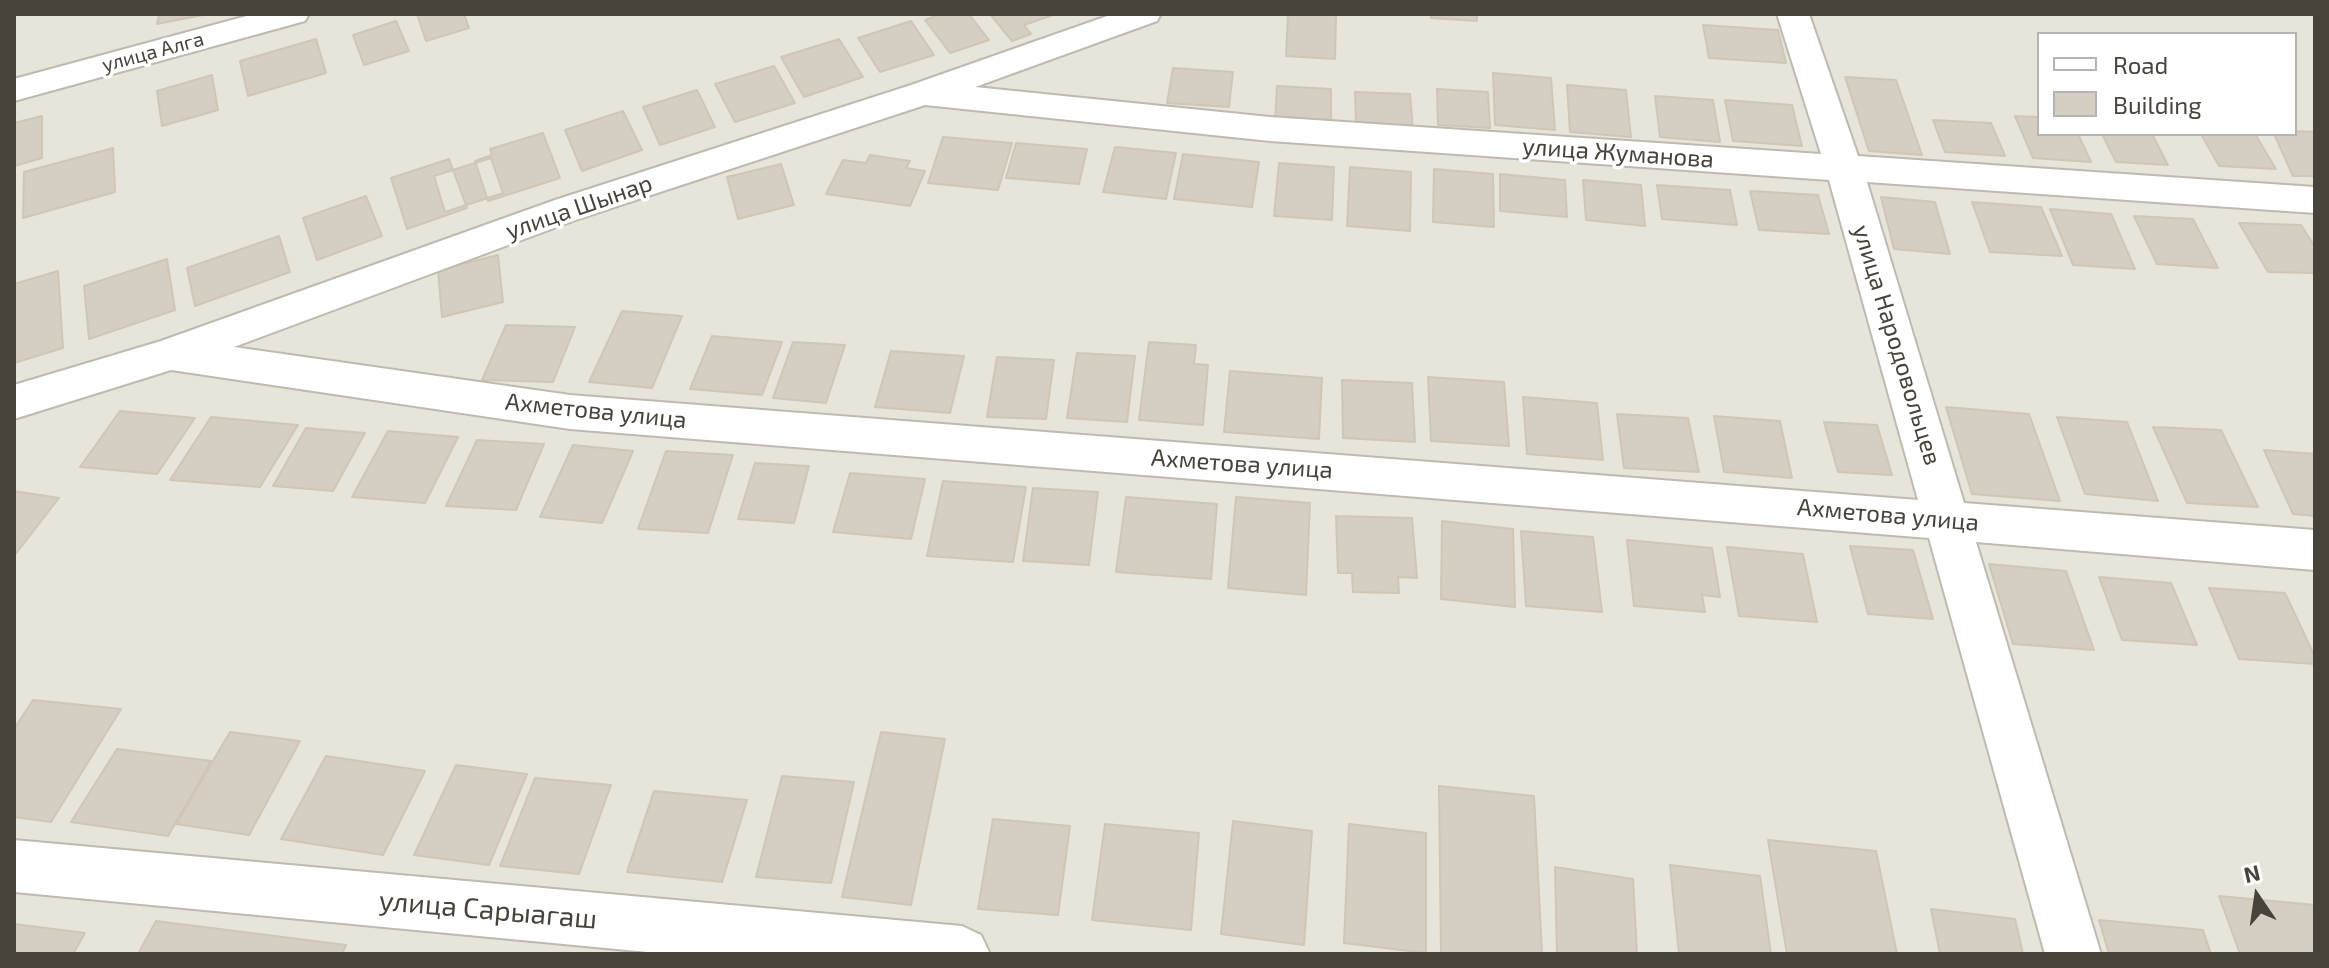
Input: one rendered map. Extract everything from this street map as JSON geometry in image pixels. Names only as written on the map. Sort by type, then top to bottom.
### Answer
[{"type":"street","name":"улица Алга","points":[[14,90],[293,14]]},
{"type":"street","name":"улица Шынар","points":[[14,402],[171,354],[568,209],[923,93],[1145,14]]},
{"type":"street","name":"улица Народовольцев","points":[[1793,14],[1844,168],[1949,519],[2073,954]]},
{"type":"street","name":"улица Жуманова","points":[[923,93],[1270,129],[2315,200]]},
{"type":"street","name":"Ахметова улица","points":[[171,354],[570,412],[2315,550]]},
{"type":"street","name":"улица Сарыагаш","points":[[14,866],[962,954]]},
{"type":"shaded area","points":[[14,14],[2315,14],[2315,954],[14,954]]},
{"type":"building","points":[[159,14],[208,14],[157,24]]},
{"type":"building","points":[[417,14],[464,14],[469,28],[426,41]]},
{"type":"building","points":[[941,14],[969,14],[989,40],[950,53],[925,20]]},
{"type":"building","points":[[990,14],[1056,14],[1024,25],[1031,34],[1012,41]]},
{"type":"building","points":[[1288,14],[1336,14],[1335,59],[1286,56]]},
{"type":"building","points":[[1431,14],[1477,14],[1477,21],[1431,18]]},
{"type":"building","points":[[396,21],[409,51],[364,65],[353,35]]},
{"type":"building","points":[[911,21],[934,55],[880,72],[858,38]]},
{"type":"building","points":[[1703,25],[1778,30],[1786,63],[1709,58]]},
{"type":"building","points":[[316,39],[326,73],[248,96],[240,61]]},
{"type":"building","points":[[839,39],[863,77],[804,97],[781,57]]},
{"type":"building","points":[[774,66],[795,103],[735,122],[715,84]]},
{"type":"building","points":[[1173,68],[1233,72],[1229,107],[1167,103]]},
{"type":"building","points":[[1493,73],[1551,78],[1555,130],[1495,125]]},
{"type":"building","points":[[212,75],[218,110],[162,126],[157,91]]},
{"type":"building","points":[[1845,77],[1896,80],[1922,155],[1869,151]]},
{"type":"building","points":[[1567,85],[1626,90],[1631,137],[1570,132]]},
{"type":"building","points":[[1277,86],[1331,89],[1331,124],[1275,121]]},
{"type":"building","points":[[1437,89],[1488,92],[1490,128],[1438,125]]},
{"type":"building","points":[[697,90],[715,127],[660,145],[643,107]]},
{"type":"building","points":[[1355,92],[1410,94],[1413,130],[1356,127]]},
{"type":"building","points":[[1655,96],[1713,100],[1720,142],[1660,137]]},
{"type":"building","points":[[1725,100],[1792,105],[1802,146],[1733,141]]},
{"type":"building","points":[[623,111],[642,150],[582,171],[565,130]]},
{"type":"building","points":[[42,116],[42,158],[14,166],[14,123]]},
{"type":"building","points":[[2015,116],[2037,117],[2037,136],[2079,136],[2091,162],[2033,158]]},
{"type":"building","points":[[1933,120],[1991,123],[2005,156],[1945,152]]},
{"type":"building","points":[[2297,131],[2315,132],[2315,176],[2293,176],[2275,136],[2297,136]]},
{"type":"building","points":[[543,133],[560,178],[488,201],[475,161],[492,155],[490,149]]},
{"type":"building","points":[[2103,136],[2153,136],[2168,165],[2116,162]]},
{"type":"building","points":[[2202,136],[2256,136],[2276,169],[2219,166]]},
{"type":"building","points":[[943,137],[1012,143],[998,190],[928,183]]},
{"type":"building","points":[[1016,143],[1087,149],[1079,184],[1006,178]]},
{"type":"building","points":[[1115,147],[1176,153],[1166,199],[1103,192]]},
{"type":"building","points":[[113,148],[115,192],[23,218],[24,172]]},
{"type":"building","points":[[1183,154],[1259,162],[1252,207],[1174,199]]},
{"type":"building","points":[[870,155],[910,161],[906,168],[925,171],[910,206],[826,194],[843,160],[866,163]]},
{"type":"building","points":[[491,158],[503,193],[445,212],[434,176]]},
{"type":"building","points":[[449,159],[467,208],[407,229],[391,178]]},
{"type":"building","points":[[1279,163],[1334,167],[1332,220],[1274,216]]},
{"type":"building","points":[[781,164],[794,205],[738,219],[727,177]]},
{"type":"building","points":[[1350,167],[1411,172],[1410,231],[1347,226]]},
{"type":"building","points":[[1434,169],[1493,174],[1494,227],[1433,222]]},
{"type":"building","points":[[1500,174],[1565,180],[1567,217],[1500,211]]},
{"type":"building","points":[[1583,180],[1641,185],[1645,226],[1586,220]]},
{"type":"building","points":[[1657,185],[1730,190],[1737,225],[1662,219]]},
{"type":"building","points":[[1750,191],[1818,195],[1829,234],[1759,230]]},
{"type":"building","points":[[366,196],[382,236],[317,260],[303,218]]},
{"type":"building","points":[[1881,197],[1935,202],[1950,254],[1894,249]]},
{"type":"building","points":[[1972,202],[2041,207],[2062,256],[1990,252]]},
{"type":"building","points":[[2050,209],[2111,214],[2135,269],[2073,265]]},
{"type":"building","points":[[2134,216],[2193,219],[2218,268],[2157,264]]},
{"type":"building","points":[[2239,223],[2301,225],[2315,247],[2315,273],[2268,272]]},
{"type":"building","points":[[279,236],[290,272],[195,306],[187,268]]},
{"type":"building","points":[[498,255],[503,302],[442,317],[438,270]]},
{"type":"building","points":[[167,259],[175,310],[89,339],[84,286]]},
{"type":"building","points":[[58,271],[63,348],[14,363],[14,284]]},
{"type":"building","points":[[622,311],[682,316],[652,388],[589,382]]},
{"type":"building","points":[[506,325],[575,327],[553,382],[482,380]]},
{"type":"building","points":[[712,336],[782,342],[762,395],[690,389]]},
{"type":"building","points":[[793,342],[845,345],[826,403],[773,398]]},
{"type":"building","points":[[1149,342],[1196,345],[1194,364],[1208,365],[1203,425],[1139,420]]},
{"type":"building","points":[[891,351],[964,356],[950,413],[875,407]]},
{"type":"building","points":[[1077,353],[1135,356],[1127,422],[1067,418]]},
{"type":"building","points":[[997,357],[1054,360],[1046,419],[987,417]]},
{"type":"building","points":[[1230,371],[1322,378],[1319,439],[1224,432]]},
{"type":"building","points":[[1428,377],[1504,382],[1509,446],[1431,441]]},
{"type":"building","points":[[1342,380],[1412,383],[1415,442],[1343,438]]},
{"type":"building","points":[[1523,397],[1597,403],[1603,460],[1527,454]]},
{"type":"building","points":[[1946,407],[2029,414],[2060,501],[1972,494]]},
{"type":"building","points":[[120,411],[195,418],[157,474],[80,467]]},
{"type":"building","points":[[1617,414],[1688,418],[1699,472],[1624,468]]},
{"type":"building","points":[[1714,416],[1780,421],[1792,478],[1724,472]]},
{"type":"building","points":[[211,417],[298,425],[260,487],[170,480]]},
{"type":"building","points":[[2057,417],[2127,422],[2158,501],[2085,494]]},
{"type":"building","points":[[1824,422],[1877,425],[1892,475],[1838,472]]},
{"type":"building","points":[[2153,427],[2221,430],[2258,507],[2187,503]]},
{"type":"building","points":[[306,428],[365,433],[333,491],[273,486]]},
{"type":"building","points":[[388,431],[458,437],[425,503],[352,497]]},
{"type":"building","points":[[477,440],[544,444],[516,510],[446,506]]},
{"type":"building","points":[[573,445],[633,451],[602,523],[540,517]]},
{"type":"building","points":[[2264,450],[2315,454],[2315,516],[2293,514]]},
{"type":"building","points":[[666,451],[733,455],[708,533],[638,529]]},
{"type":"building","points":[[755,463],[809,466],[794,523],[738,519]]},
{"type":"building","points":[[850,473],[925,479],[911,539],[833,532]]},
{"type":"building","points":[[943,481],[1026,487],[1013,562],[927,556]]},
{"type":"building","points":[[1033,488],[1098,492],[1089,565],[1023,561]]},
{"type":"building","points":[[14,491],[59,498],[14,556]]},
{"type":"building","points":[[1126,497],[1217,504],[1211,579],[1116,572]]},
{"type":"building","points":[[1236,497],[1310,503],[1306,595],[1228,588]]},
{"type":"building","points":[[1336,516],[1412,518],[1417,578],[1398,577],[1399,593],[1353,592],[1352,573],[1338,573]]},
{"type":"building","points":[[1442,521],[1513,529],[1515,607],[1441,599]]},
{"type":"building","points":[[1521,531],[1593,537],[1602,612],[1526,606]]},
{"type":"building","points":[[1627,540],[1712,548],[1720,597],[1702,595],[1705,612],[1634,606]]},
{"type":"building","points":[[1850,546],[1913,550],[1933,619],[1868,614]]},
{"type":"building","points":[[1727,547],[1803,554],[1817,622],[1739,616]]},
{"type":"building","points":[[1989,564],[2066,571],[2094,650],[2013,644]]},
{"type":"building","points":[[2099,577],[2171,583],[2197,645],[2122,640]]},
{"type":"building","points":[[2209,588],[2285,593],[2315,657],[2315,664],[2239,659]]},
{"type":"building","points":[[33,700],[121,709],[51,822],[14,817],[14,729]]},
{"type":"building","points":[[230,732],[300,741],[249,835],[176,824]]},
{"type":"building","points":[[881,732],[945,739],[911,905],[842,897]]},
{"type":"building","points":[[117,749],[211,761],[168,836],[71,822]]},
{"type":"building","points":[[326,756],[425,771],[383,855],[281,839]]},
{"type":"building","points":[[456,765],[527,774],[489,865],[414,855]]},
{"type":"building","points":[[782,776],[854,782],[831,883],[756,877]]},
{"type":"building","points":[[535,778],[611,785],[579,874],[500,866]]},
{"type":"building","points":[[1439,786],[1534,796],[1542,954],[1441,954]]},
{"type":"building","points":[[654,791],[747,800],[722,882],[627,872]]},
{"type":"building","points":[[993,819],[1070,826],[1058,915],[978,909]]},
{"type":"building","points":[[1233,821],[1312,831],[1304,945],[1221,934]]},
{"type":"building","points":[[1105,824],[1199,833],[1191,930],[1092,920]]},
{"type":"building","points":[[1349,824],[1426,833],[1426,953],[1344,943]]},
{"type":"building","points":[[1768,840],[1876,851],[1897,954],[1787,954]]},
{"type":"building","points":[[1670,865],[1760,876],[1771,954],[1679,954]]},
{"type":"building","points":[[1555,867],[1633,879],[1637,954],[1557,954]]},
{"type":"building","points":[[2219,896],[2315,905],[2315,954],[2240,954]]},
{"type":"building","points":[[1931,909],[2015,919],[2023,954],[1940,954]]},
{"type":"building","points":[[2099,920],[2203,930],[2211,954],[2109,954]]},
{"type":"building","points":[[156,921],[346,945],[342,954],[138,954]]},
{"type":"building","points":[[14,924],[85,933],[73,954],[14,954]]}]
